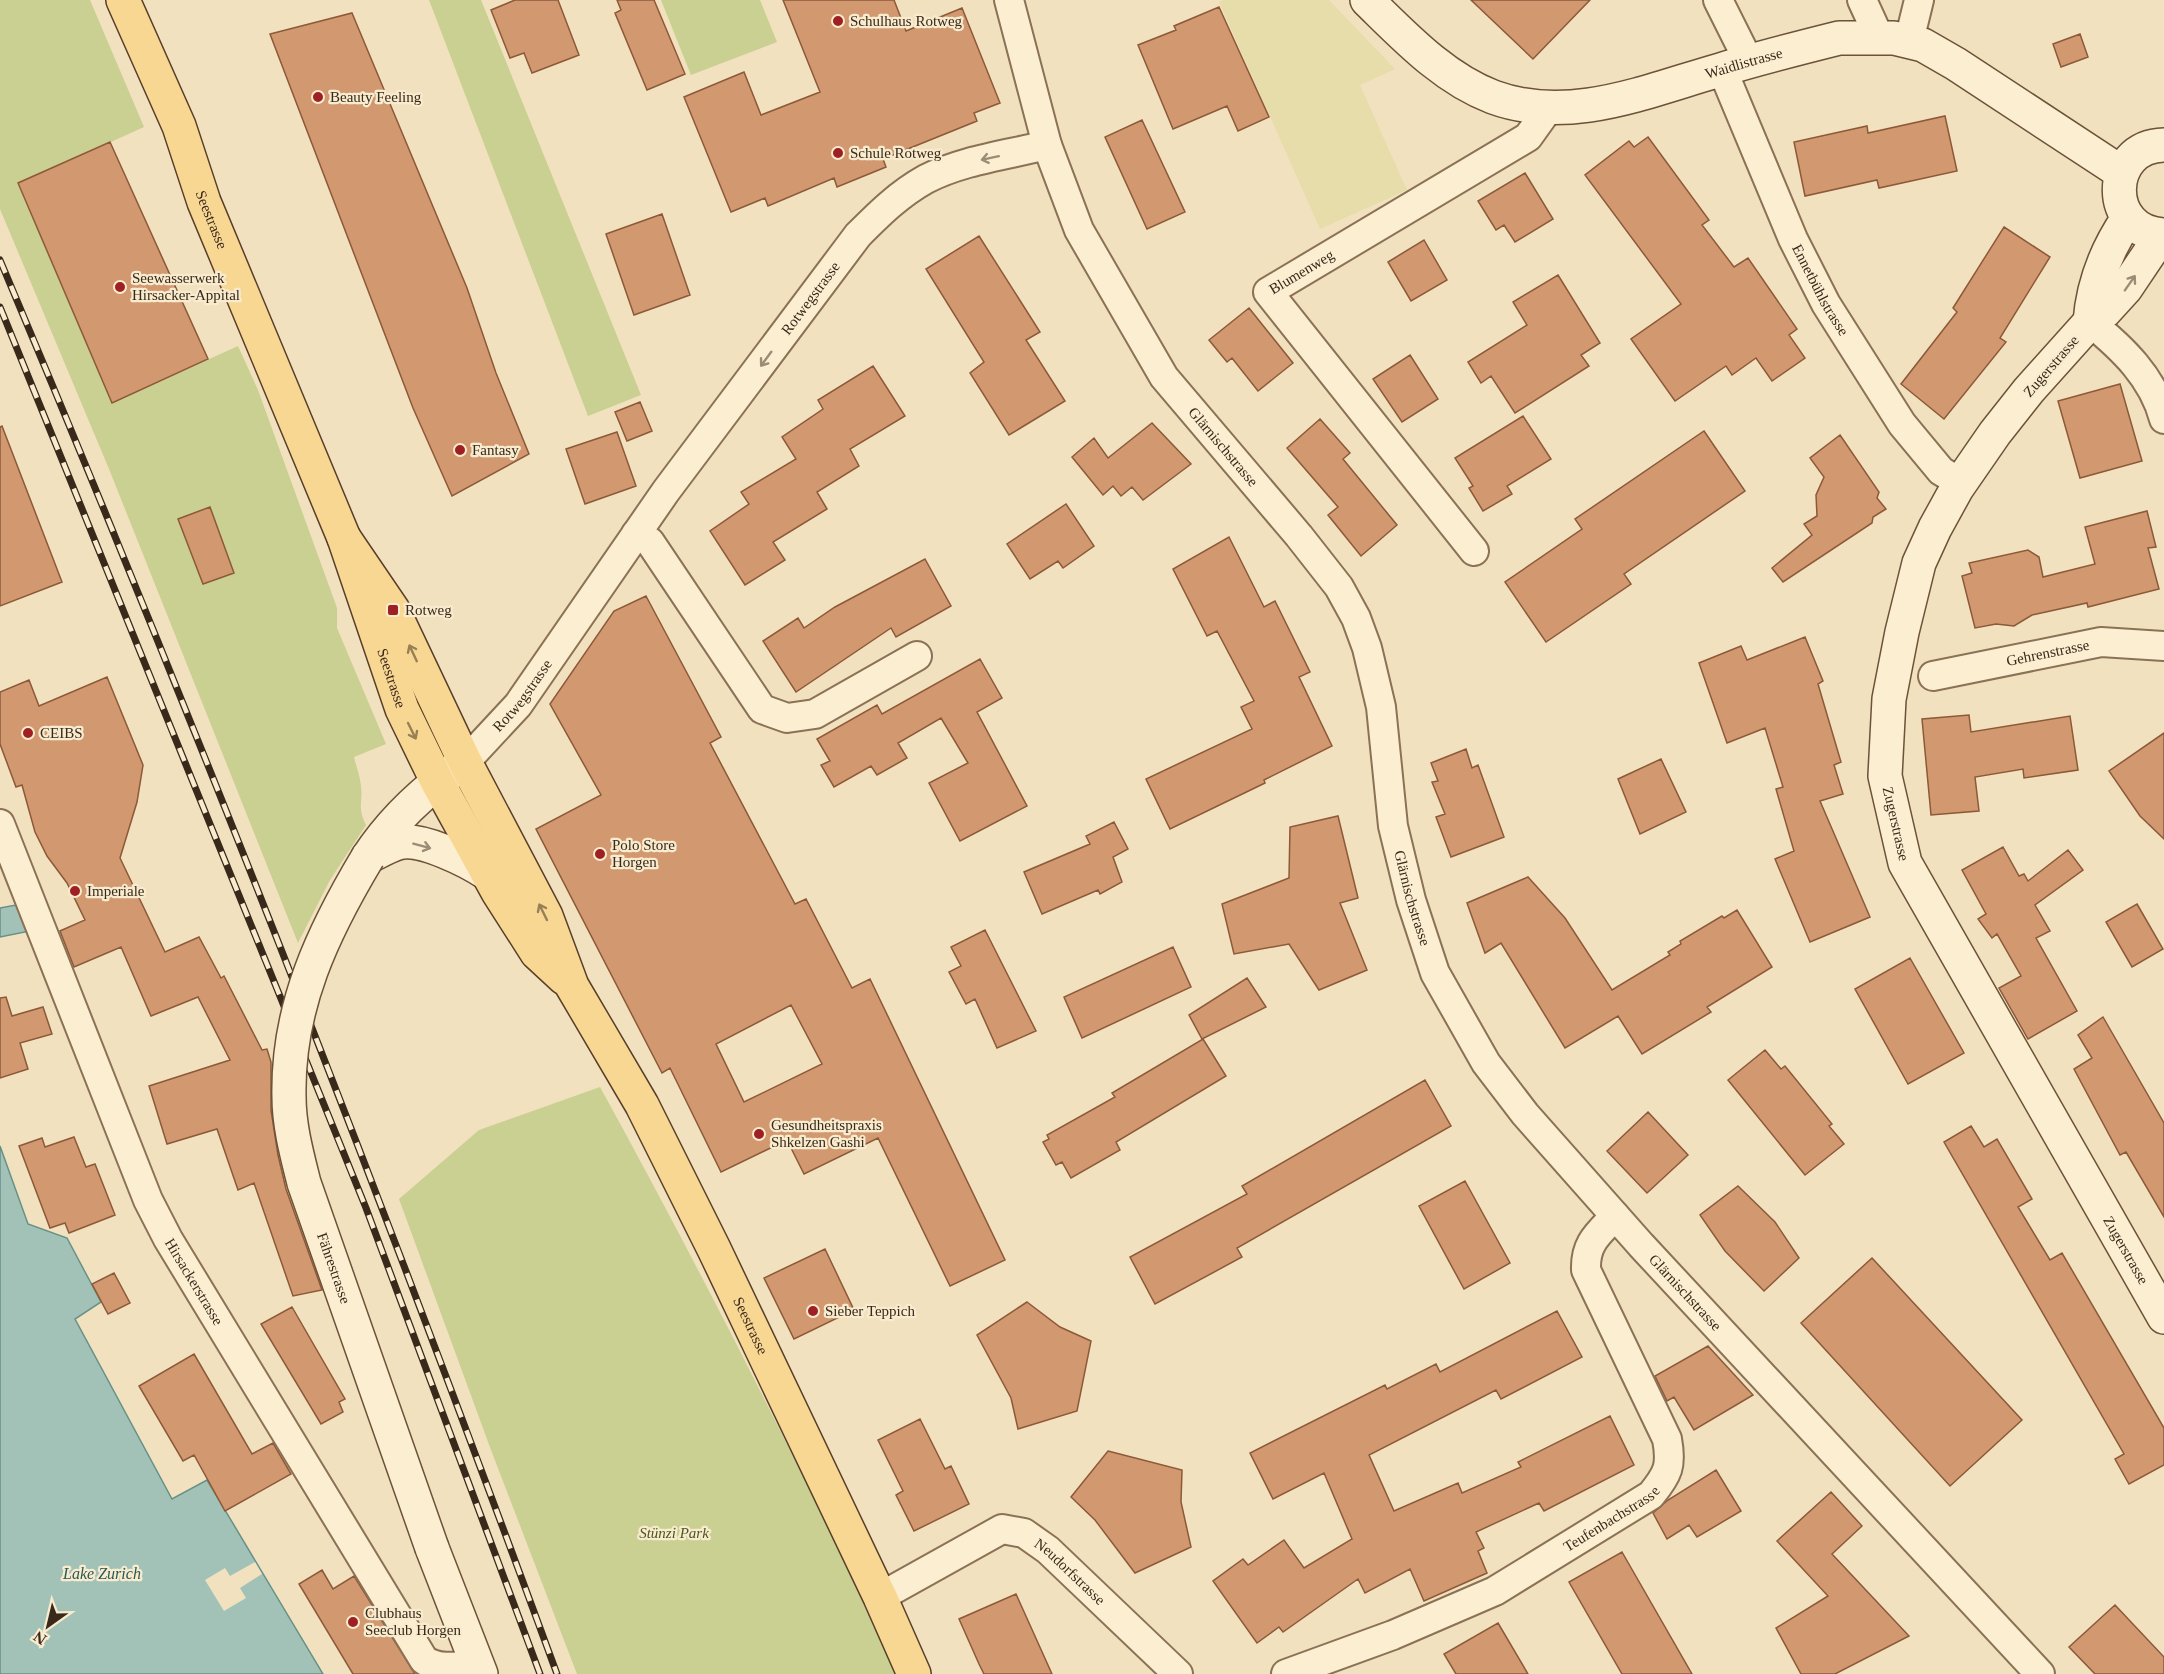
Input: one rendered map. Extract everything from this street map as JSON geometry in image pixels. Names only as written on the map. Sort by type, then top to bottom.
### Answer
[{"type":"main road","name":"Seestrasse","points":[[123,0],[179,126],[204,202],[344,538],[397,699],[437,781],[488,874],[537,952],[572,986]]},
{"type":"main road","name":"Waidlistrasse","points":[[1367,0],[1412,43],[1458,79],[1494,97],[1548,110],[1606,104],[1735,65],[1839,38],[1894,39],[1956,64],[2122,173]]},
{"type":"main road","points":[[2162,236],[2137,227],[2128,218],[2119,196],[2122,173],[2137,153],[2149,147],[2164,145]]},
{"type":"main road","name":"Zugerstrasse","points":[[2090,322],[2100,269],[2111,242],[2128,218]]},
{"type":"main road","name":"Zugerstrasse","points":[[2162,236],[2127,288],[2105,311],[2090,322],[2029,390],[1961,483],[1919,563],[1889,699],[1885,776],[1905,863],[2164,1317]]},
{"type":"main road","name":"Seestrasse","points":[[344,538],[393,610],[465,762],[546,916],[572,986],[657,1135],[714,1248],[880,1597],[914,1674]]},
{"type":"main road","points":[[437,781],[465,762]]},
{"type":"main road","name":"Fährestrasse","points":[[437,781],[396,820],[368,857],[343,900],[315,959],[298,1011],[290,1065],[289,1099],[292,1133],[304,1183],[432,1548],[479,1669]]},
{"type":"main road","points":[[368,857],[400,842],[416,843],[454,855],[488,874]]},
{"type":"street","name":"Glärnischstrasse","points":[[1009,0],[1047,145],[1079,230],[1164,376],[1299,536],[1339,587],[1350,608],[1367,648],[1381,707],[1393,826],[1411,900],[1435,973],[1486,1064],[1525,1114],[1615,1216],[2040,1674]]},
{"type":"street","name":"Ennetbühlstrasse","points":[[1718,0],[1735,65],[1793,239],[1826,304],[1902,424],[1941,471],[1961,483]]},
{"type":"street","points":[[1862,0],[1894,39],[1919,0]]},
{"type":"street","name":"Blumenweg","points":[[1474,550],[1268,292],[1528,137],[1548,110]]},
{"type":"street","name":"Rotwegstrasse","points":[[465,762],[518,705],[636,534],[858,236],[890,203],[927,179],[954,169],[1047,145]]},
{"type":"street","points":[[2090,322],[2119,346],[2144,375],[2164,419]]},
{"type":"street","points":[[636,534],[650,542],[762,709],[787,718],[815,714],[917,656]]},
{"type":"street","name":"Gehrenstrasse","points":[[1933,676],[2101,642],[2164,646]]},
{"type":"street","name":"Hirsackerstrasse","points":[[0,824],[134,1167],[168,1239],[424,1659],[434,1665],[449,1668],[479,1669]]},
{"type":"street","name":"Teufenbachstrasse","points":[[1286,1674],[1393,1635],[1495,1591],[1651,1495],[1665,1478],[1671,1460],[1667,1439],[1586,1270],[1585,1254],[1592,1242],[1615,1216]]},
{"type":"street","name":"Neudorfstrasse","points":[[880,1597],[1002,1529],[1024,1533],[1048,1550],[1178,1674]]},
{"type":"shaded area","points":[[1223,0],[1329,0],[1395,69],[1360,85],[1407,190],[1320,229],[1219,2]]},
{"type":"green space","points":[[0,0],[90,0],[144,127],[18,184],[112,403],[238,346],[258,390],[337,608],[337,628],[386,744],[354,757],[360,782],[362,814],[366,825],[330,880],[298,943],[109,469],[0,209]],"holes":[[[210,507],[234,572],[203,584],[179,519]]]},
{"type":"green space","points":[[429,0],[481,0],[641,395],[588,416]]},
{"type":"green space","points":[[661,0],[760,0],[777,42],[691,75]]},
{"type":"green space","name":"Stünzi Park","points":[[600,1087],[754,1378],[900,1674],[577,1674],[491,1450],[399,1199],[479,1130]]},
{"type":"water","points":[[21,904],[30,931],[0,937],[0,908]]},
{"type":"water","name":"Lake Zurich","points":[[0,1146],[28,1224],[67,1238],[101,1302],[75,1319],[172,1499],[207,1480],[323,1674],[0,1674]]},
{"type":"pier","points":[[255,1562],[262,1574],[240,1588],[246,1598],[224,1611],[205,1580],[225,1568],[230,1576]]},
{"type":"building","points":[[515,0],[558,0],[579,55],[532,73],[524,53],[510,58],[491,10]]},
{"type":"building","points":[[617,0],[654,0],[685,74],[647,90],[615,13],[621,10]]},
{"type":"building","points":[[783,0],[894,0],[906,31],[962,8],[1000,103],[974,113],[977,121],[883,159],[886,167],[837,187],[834,178],[768,206],[765,198],[731,212],[684,97],[744,72],[761,115],[820,92]]},
{"type":"building","points":[[1471,0],[1590,0],[1533,59]]},
{"type":"building","points":[[1219,7],[1269,117],[1238,131],[1227,106],[1173,129],[1138,45],[1176,30],[1174,26]]},
{"type":"building","points":[[352,13],[467,288],[496,373],[529,454],[452,496],[413,408],[270,34]]},
{"type":"building","points":[[2080,34],[2088,57],[2061,67],[2053,44]]},
{"type":"building","points":[[1945,116],[1957,171],[1879,188],[1877,180],[1805,196],[1794,142],[1867,126],[1868,133]]},
{"type":"building","points":[[1142,120],[1185,212],[1147,229],[1105,137]]},
{"type":"building","points":[[1648,137],[1709,220],[1702,225],[1734,267],[1748,258],[1797,329],[1789,335],[1805,358],[1772,381],[1756,358],[1732,375],[1726,366],[1675,401],[1631,339],[1681,304],[1585,175],[1629,141],[1634,147]]},
{"type":"building","name":"Seewasserwerk Hirsacker-Appital","points":[[110,142],[208,359],[112,403],[18,183]]},
{"type":"building","points":[[1525,173],[1553,219],[1515,242],[1504,225],[1496,230],[1478,201]]},
{"type":"building","points":[[662,214],[690,295],[634,315],[606,234]]},
{"type":"building","points":[[2004,227],[2050,257],[2000,338],[2006,342],[1944,419],[1901,384],[1957,312],[1953,308]]},
{"type":"building","points":[[979,236],[1040,332],[1026,340],[1065,401],[1009,435],[970,373],[984,362],[926,269]]},
{"type":"building","points":[[1424,240],[1447,280],[1411,301],[1388,262]]},
{"type":"building","points":[[1558,275],[1600,343],[1581,355],[1589,366],[1515,413],[1491,376],[1481,383],[1468,362],[1527,325],[1513,302]]},
{"type":"building","points":[[1249,308],[1293,363],[1258,391],[1232,358],[1227,362],[1209,340]]},
{"type":"building","points":[[1410,355],[1438,399],[1402,422],[1373,379]]},
{"type":"building","points":[[873,366],[905,416],[850,449],[859,466],[817,492],[827,509],[773,542],[785,560],[745,585],[710,531],[749,504],[741,492],[796,459],[782,437],[823,409],[818,400]]},
{"type":"building","points":[[2120,384],[2142,461],[2080,478],[2058,401]]},
{"type":"building","points":[[640,402],[652,431],[627,441],[615,412]]},
{"type":"building","points":[[1523,416],[1551,459],[1507,486],[1512,494],[1483,511],[1469,488],[1473,486],[1455,458]]},
{"type":"building","points":[[1320,419],[1350,453],[1343,459],[1397,525],[1361,556],[1328,515],[1338,507],[1287,448]]},
{"type":"building","points":[[1152,423],[1191,464],[1143,500],[1132,487],[1121,496],[1113,486],[1103,495],[1072,457],[1094,438],[1108,458]]},
{"type":"building","points":[[2,426],[62,582],[0,606],[0,427]]},
{"type":"building","points":[[1704,431],[1745,491],[1624,574],[1631,584],[1546,642],[1505,582],[1582,529],[1575,519]]},
{"type":"building","points":[[617,432],[636,486],[585,504],[566,449]]},
{"type":"building","points":[[1840,435],[1879,492],[1877,498],[1886,509],[1873,517],[1872,523],[1783,582],[1772,568],[1812,535],[1804,524],[1817,516],[1816,495],[1824,477],[1810,458]]},
{"type":"building","points":[[1066,504],[1094,546],[1063,568],[1058,561],[1030,579],[1007,544]]},
{"type":"building","points":[[210,507],[234,573],[203,584],[178,519]]},
{"type":"building","points":[[2147,511],[2156,547],[2148,548],[2159,589],[2088,607],[2087,603],[2032,615],[2014,626],[1996,624],[1975,628],[1962,576],[1972,573],[1969,563],[2028,550],[2039,557],[2043,577],[2095,564],[2085,527]]},
{"type":"building","points":[[1229,537],[1264,607],[1275,601],[1310,672],[1299,677],[1332,746],[1264,780],[1265,783],[1170,829],[1146,779],[1252,729],[1241,707],[1254,701],[1217,631],[1207,636],[1173,569]]},
{"type":"building","points":[[925,559],[951,606],[896,637],[891,628],[796,692],[763,641],[798,618],[804,628],[835,607]]},
{"type":"building","points":[[646,596],[721,737],[710,743],[795,904],[806,899],[852,988],[870,979],[1005,1260],[950,1286],[878,1138],[804,1174],[787,1140],[721,1172],[670,1068],[662,1073],[536,829],[601,795],[550,704],[614,611]],"holes":[[[791,1005],[822,1064],[744,1102],[716,1044]]]},
{"type":"building","points":[[1805,637],[1823,681],[1818,684],[1841,762],[1834,765],[1843,794],[1820,801],[1870,917],[1810,942],[1775,859],[1794,851],[1776,789],[1783,787],[1765,728],[1727,743],[1699,663],[1741,646],[1747,660]]},
{"type":"building","points":[[980,659],[1002,698],[977,712],[1027,806],[960,841],[929,783],[968,763],[941,718],[898,743],[907,758],[877,775],[871,766],[834,787],[821,765],[830,761],[817,739],[877,705],[882,714]]},
{"type":"building","points":[[107,677],[143,765],[137,802],[120,858],[165,952],[199,937],[221,978],[224,976],[262,1050],[267,1049],[271,1062],[271,1110],[278,1155],[286,1189],[322,1290],[293,1296],[254,1183],[238,1190],[217,1129],[167,1144],[149,1086],[230,1060],[198,997],[151,1016],[121,947],[74,967],[60,931],[85,920],[67,883],[47,856],[35,832],[22,785],[16,787],[0,744],[0,692],[29,680],[39,706]]},
{"type":"building","points":[[1969,715],[1971,732],[2070,716],[2078,770],[2024,778],[2023,769],[1975,777],[1979,811],[1931,815],[1922,719]]},
{"type":"building","points":[[2164,733],[2164,839],[2140,816],[2109,771]]},
{"type":"building","points":[[1466,749],[1472,768],[1478,765],[1504,837],[1451,857],[1436,817],[1445,814],[1432,782],[1438,781],[1431,763]]},
{"type":"building","points":[[1661,759],[1686,812],[1640,834],[1618,779]]},
{"type":"building","points":[[1338,816],[1358,898],[1340,903],[1367,970],[1319,990],[1289,944],[1234,954],[1222,904],[1289,878],[1290,827]]},
{"type":"building","points":[[1114,822],[1128,849],[1113,857],[1122,882],[1100,894],[1098,890],[1042,914],[1024,872],[1090,844],[1086,836]]},
{"type":"building","points":[[2003,847],[2019,876],[2024,874],[2028,881],[2068,850],[2083,870],[2035,905],[2050,931],[2036,938],[2077,1011],[2028,1039],[1999,988],[2021,976],[1997,934],[1992,938],[1978,919],[1986,914],[1962,870]]},
{"type":"building","points":[[1528,877],[1565,918],[1612,990],[1670,955],[1668,952],[1681,944],[1680,941],[1722,916],[1724,918],[1737,910],[1772,967],[1707,1007],[1711,1012],[1642,1054],[1618,1016],[1565,1048],[1501,943],[1485,953],[1467,903]]},
{"type":"building","points":[[2137,904],[2163,949],[2132,967],[2106,922]]},
{"type":"building","points":[[985,930],[1036,1031],[997,1048],[975,999],[966,1004],[949,972],[961,966],[951,947]]},
{"type":"building","points":[[1173,947],[1191,987],[1082,1038],[1064,997]]},
{"type":"building","points":[[1910,958],[1964,1053],[1908,1084],[1855,989]]},
{"type":"building","points":[[1247,978],[1266,1007],[1202,1039],[1189,1015]]},
{"type":"building","points":[[6,997],[12,1016],[43,1007],[52,1034],[20,1043],[28,1069],[0,1078],[0,998]]},
{"type":"building","points":[[2103,1017],[2164,1123],[2164,1217],[2126,1152],[2120,1155],[2074,1069],[2092,1058],[2078,1035]]},
{"type":"building","points":[[1203,1039],[1226,1076],[1116,1142],[1120,1150],[1071,1178],[1062,1162],[1056,1165],[1043,1142],[1049,1139],[1047,1135],[1115,1097],[1112,1093]]},
{"type":"building","points":[[1765,1050],[1781,1069],[1785,1066],[1832,1124],[1829,1126],[1844,1144],[1805,1175],[1728,1080]]},
{"type":"building","points":[[1425,1080],[1451,1126],[1237,1248],[1242,1257],[1155,1304],[1130,1257],[1247,1194],[1242,1186]]},
{"type":"building","points":[[1648,1112],[1688,1155],[1647,1193],[1607,1151]]},
{"type":"building","points":[[1971,1126],[1984,1147],[1997,1139],[2032,1199],[2018,1207],[2050,1260],[2062,1253],[2164,1428],[2164,1465],[2129,1484],[2115,1459],[2124,1454],[1944,1142]]},
{"type":"building","points":[[74,1137],[86,1167],[95,1164],[115,1215],[69,1233],[65,1223],[50,1228],[19,1146],[42,1138],[45,1147]]},
{"type":"building","points":[[1465,1181],[1510,1263],[1464,1289],[1419,1206]]},
{"type":"building","points":[[1738,1186],[1775,1222],[1799,1258],[1764,1291],[1725,1251],[1700,1215]]},
{"type":"building","points":[[825,1249],[854,1310],[794,1339],[764,1278]]},
{"type":"building","points":[[1872,1258],[2022,1420],[1950,1486],[1801,1323]]},
{"type":"building","points":[[114,1273],[130,1303],[108,1314],[92,1284]]},
{"type":"building","points":[[1027,1302],[1060,1327],[1091,1341],[1077,1411],[1018,1429],[1011,1398],[977,1335]]},
{"type":"building","points":[[292,1307],[345,1399],[339,1402],[343,1412],[321,1424],[261,1324]]},
{"type":"building","points":[[1557,1311],[1582,1357],[1501,1399],[1496,1390],[1369,1455],[1394,1511],[1458,1483],[1462,1493],[1521,1467],[1518,1462],[1610,1416],[1634,1465],[1544,1511],[1539,1503],[1476,1532],[1484,1548],[1478,1551],[1487,1573],[1424,1601],[1410,1569],[1365,1593],[1358,1579],[1283,1632],[1279,1627],[1257,1643],[1213,1581],[1243,1559],[1248,1565],[1284,1540],[1304,1568],[1352,1539],[1324,1473],[1273,1499],[1250,1453],[1385,1385],[1387,1389],[1436,1364],[1440,1372]]},
{"type":"building","points":[[1708,1346],[1753,1395],[1694,1430],[1674,1397],[1667,1401],[1655,1376]]},
{"type":"building","points":[[194,1354],[252,1454],[273,1443],[291,1474],[225,1511],[194,1455],[183,1461],[139,1386]]},
{"type":"building","points":[[920,1419],[945,1469],[951,1466],[969,1504],[914,1531],[896,1495],[903,1491],[878,1440]]},
{"type":"building","points":[[1108,1451],[1182,1470],[1181,1502],[1191,1547],[1135,1573],[1095,1520],[1071,1497]]},
{"type":"building","points":[[1716,1470],[1741,1511],[1697,1537],[1689,1525],[1667,1539],[1653,1513],[1668,1500]]},
{"type":"building","points":[[1831,1492],[1862,1526],[1832,1554],[1909,1636],[1835,1674],[1801,1674],[1776,1628],[1828,1596],[1777,1541]]},
{"type":"building","points":[[1622,1552],[1692,1674],[1622,1674],[1569,1582]]},
{"type":"building","name":"Clubhaus Seeclub Horgen","points":[[322,1570],[333,1589],[354,1576],[415,1674],[353,1674],[299,1584]]},
{"type":"building","points":[[1016,1594],[1052,1674],[984,1674],[979,1664],[959,1619]]},
{"type":"building","points":[[2115,1605],[2164,1657],[2164,1674],[2095,1674],[2069,1647]]},
{"type":"building","points":[[1498,1623],[1528,1674],[1456,1674],[1444,1654]]},
{"type":"railway","points":[[0,260],[146,611],[287,964],[424,1318],[557,1674]]},
{"type":"railway","points":[[0,307],[366,1208],[540,1674]]},
{"type":"place","name":"Schulhaus Rotweg","points":[[838,21]]},
{"type":"place","name":"Beauty Feeling","points":[[318,97]]},
{"type":"place","name":"Schule Rotweg","points":[[838,153]]},
{"type":"place","name":"Seewasserwerk Hirsacker-Appital","points":[[120,287]]},
{"type":"place","name":"Fantasy","points":[[460,450]]},
{"type":"place","name":"Rotweg","points":[[393,610]]},
{"type":"place","name":"CEIBS","points":[[28,733]]},
{"type":"place","name":"Polo Store Horgen","points":[[600,854]]},
{"type":"place","name":"Imperiale","points":[[75,891]]},
{"type":"place","name":"Gesundheitspraxis Shkelzen Gashi","points":[[759,1134]]},
{"type":"place","name":"Sieber Teppich","points":[[813,1311]]},
{"type":"place","name":"Clubhaus Seeclub Horgen","points":[[353,1622]]}]
